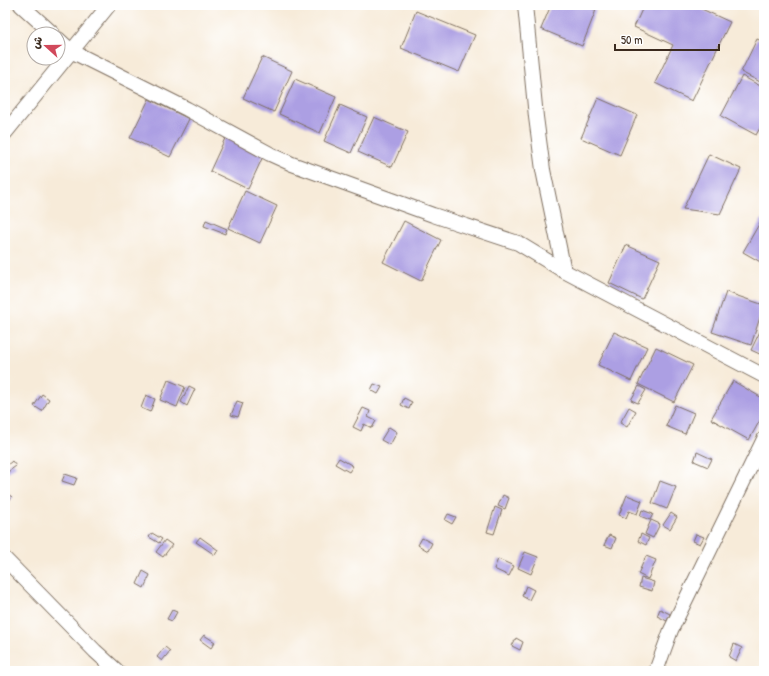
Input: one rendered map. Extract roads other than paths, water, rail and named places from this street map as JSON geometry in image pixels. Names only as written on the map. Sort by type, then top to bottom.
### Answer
[{"type":"street","points":[[21,5],[44,26]]},
{"type":"street","points":[[5,133],[109,5]]},
{"type":"street","points":[[525,5],[542,162],[564,271]]},
{"type":"street","points":[[66,46],[71,51],[292,164],[433,215],[518,243],[564,271],[764,376]]},
{"type":"street","points":[[656,671],[671,630],[764,439]]},
{"type":"street","points":[[5,559],[95,651],[117,671]]}]
